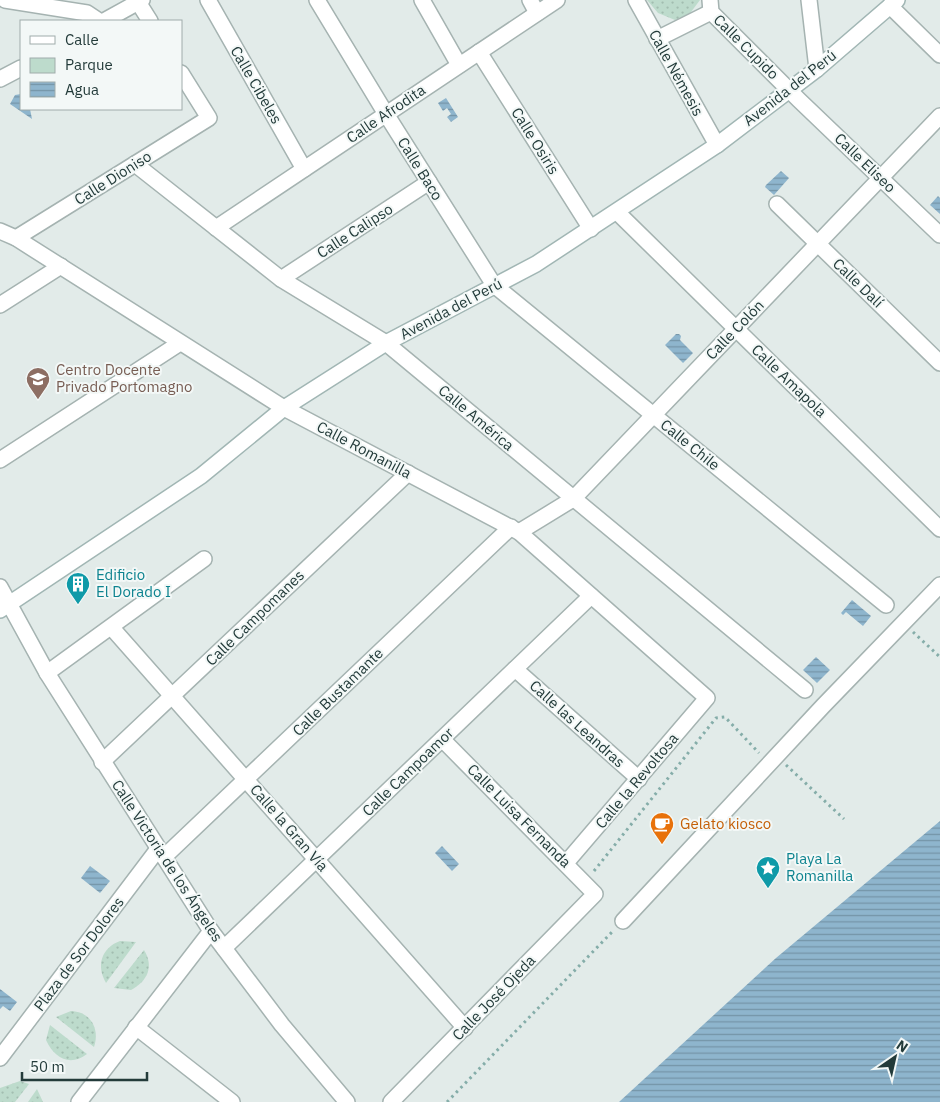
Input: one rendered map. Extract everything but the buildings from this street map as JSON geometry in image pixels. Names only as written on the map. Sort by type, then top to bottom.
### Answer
[{"type":"street","points":[[5,0],[88,13],[98,20]]},
{"type":"street","name":"Calle Cibeles","points":[[208,0],[304,169]]},
{"type":"street","name":"Calle Baco","points":[[317,0],[386,114],[494,285]]},
{"type":"street","points":[[422,0],[459,65]]},
{"type":"street","name":"Calle Afrodita","points":[[216,228],[479,52],[534,7],[557,0]]},
{"type":"street","name":"Calle Némesis","points":[[636,0],[717,145]]},
{"type":"street","points":[[809,0],[817,69]]},
{"type":"street","points":[[106,20],[140,1],[150,20]]},
{"type":"street","points":[[894,3],[940,55]]},
{"type":"street","name":"Avenida del Perú","points":[[5,607],[201,476],[284,408],[386,344],[536,264],[717,145],[817,69],[894,3]]},
{"type":"street","points":[[658,39],[711,6]]},
{"type":"street","name":"Calle Cupido","points":[[711,6],[789,91]]},
{"type":"street","name":"Calle Osiris","points":[[479,52],[591,229]]},
{"type":"street","points":[[0,80],[20,69]]},
{"type":"street","name":"Calle Dioniso","points":[[16,238],[209,118],[182,75]]},
{"type":"street","name":"Calle Eliseo","points":[[789,91],[940,235]]},
{"type":"street","name":"Calle Colón","points":[[515,529],[574,499],[940,116]]},
{"type":"street","name":"Calle América","points":[[135,164],[280,279],[386,344],[805,690]]},
{"type":"street","name":"Calle Calipso","points":[[280,279],[429,182]]},
{"type":"street","name":"Calle Dalí","points":[[777,204],[940,363]]},
{"type":"street","name":"Calle Amapola","points":[[617,212],[940,529]]},
{"type":"street","name":"Calle Romanilla","points":[[0,231],[16,238],[61,266],[284,408],[515,529],[707,698]]},
{"type":"street","points":[[0,305],[61,266]]},
{"type":"street","name":"Calle Chile","points":[[494,285],[886,605]]},
{"type":"street","points":[[0,460],[180,343]]},
{"type":"street","name":"Calle Campomanes","points":[[102,762],[408,473]]},
{"type":"street","name":"Calle Bustamante","points":[[161,853],[246,780],[515,529]]},
{"type":"street","points":[[48,673],[204,559]]},
{"type":"street","points":[[622,921],[771,751],[940,585]]},
{"type":"street","name":"Calle Victoria de los Ángeles","points":[[0,587],[5,607],[211,931],[282,1025],[347,1102]]},
{"type":"street","name":"Calle Campoamor","points":[[224,948],[592,596]]},
{"type":"street","name":"Calle la Gran Vía","points":[[112,628],[465,1028]]},
{"type":"street","name":"Calle las Leandras","points":[[515,669],[639,779]]},
{"type":"street","name":"Calle la Revoltosa","points":[[566,863],[707,698]]},
{"type":"street","name":"Calle Luisa Fernanda","points":[[442,738],[595,894]]},
{"type":"street","name":"Plaza de Sor Dolores","points":[[0,1058],[161,853]]},
{"type":"street","name":"Calle José Ojeda","points":[[392,1102],[595,894]]},
{"type":"street","points":[[82,1101],[136,1027],[211,931]]},
{"type":"street","points":[[136,1027],[232,1102]]},
{"type":"path","points":[[902,622],[940,657]]},
{"type":"path","points":[[584,883],[716,718],[725,717],[759,753],[771,751],[844,818]]},
{"type":"path","points":[[447,1102],[622,921]]},
{"type":"green space","points":[[647,0],[700,0],[688,16],[675,20],[658,13]]},
{"type":"green space","points":[[120,941],[136,942],[106,983],[101,970],[102,958],[108,948]]},
{"type":"green space","points":[[144,950],[149,967],[148,973],[142,982],[131,990],[114,988]]},
{"type":"green space","points":[[71,1011],[78,1012],[89,1018],[95,1028],[96,1040],[94,1047],[56,1017]]},
{"type":"green space","points":[[50,1025],[87,1054],[75,1060],[63,1059],[58,1056],[53,1052],[46,1040]]},
{"type":"green space","points":[[20,1081],[29,1084],[15,1102],[0,1102],[0,1088]]},
{"type":"green space","points":[[37,1089],[43,1102],[28,1102]]},
{"type":"water","points":[[20,94],[20,110],[30,110],[32,119],[10,104],[15,95]]},
{"type":"water","points":[[446,98],[458,117],[451,122],[447,117],[451,114],[447,108],[443,111],[438,103]]},
{"type":"water","points":[[781,171],[789,178],[774,195],[765,187]]},
{"type":"water","points":[[938,196],[940,198],[940,214],[930,205]]},
{"type":"water","points":[[676,334],[681,336],[680,340],[693,353],[683,363],[665,345]]},
{"type":"water","points":[[852,600],[871,616],[863,626],[846,612],[843,615],[841,613]]},
{"type":"water","points":[[816,657],[830,670],[817,683],[803,670]]},
{"type":"water","points":[[940,821],[940,1102],[619,1102],[776,958]]},
{"type":"water","points":[[442,846],[459,864],[452,871],[435,853]]},
{"type":"water","points":[[90,866],[110,881],[100,893],[81,878]]},
{"type":"water","points":[[0,989],[17,1002],[10,1011],[3,1006],[0,1009]]},
{"type":"place","name":"Centro Docente Privado Portomagno","points":[[38,400]]},
{"type":"place","name":"Edificio El Dorado I","points":[[78,605]]},
{"type":"place","name":"Gelato kiosco","points":[[662,845]]},
{"type":"place","name":"Playa La Romanilla","points":[[768,889]]}]
